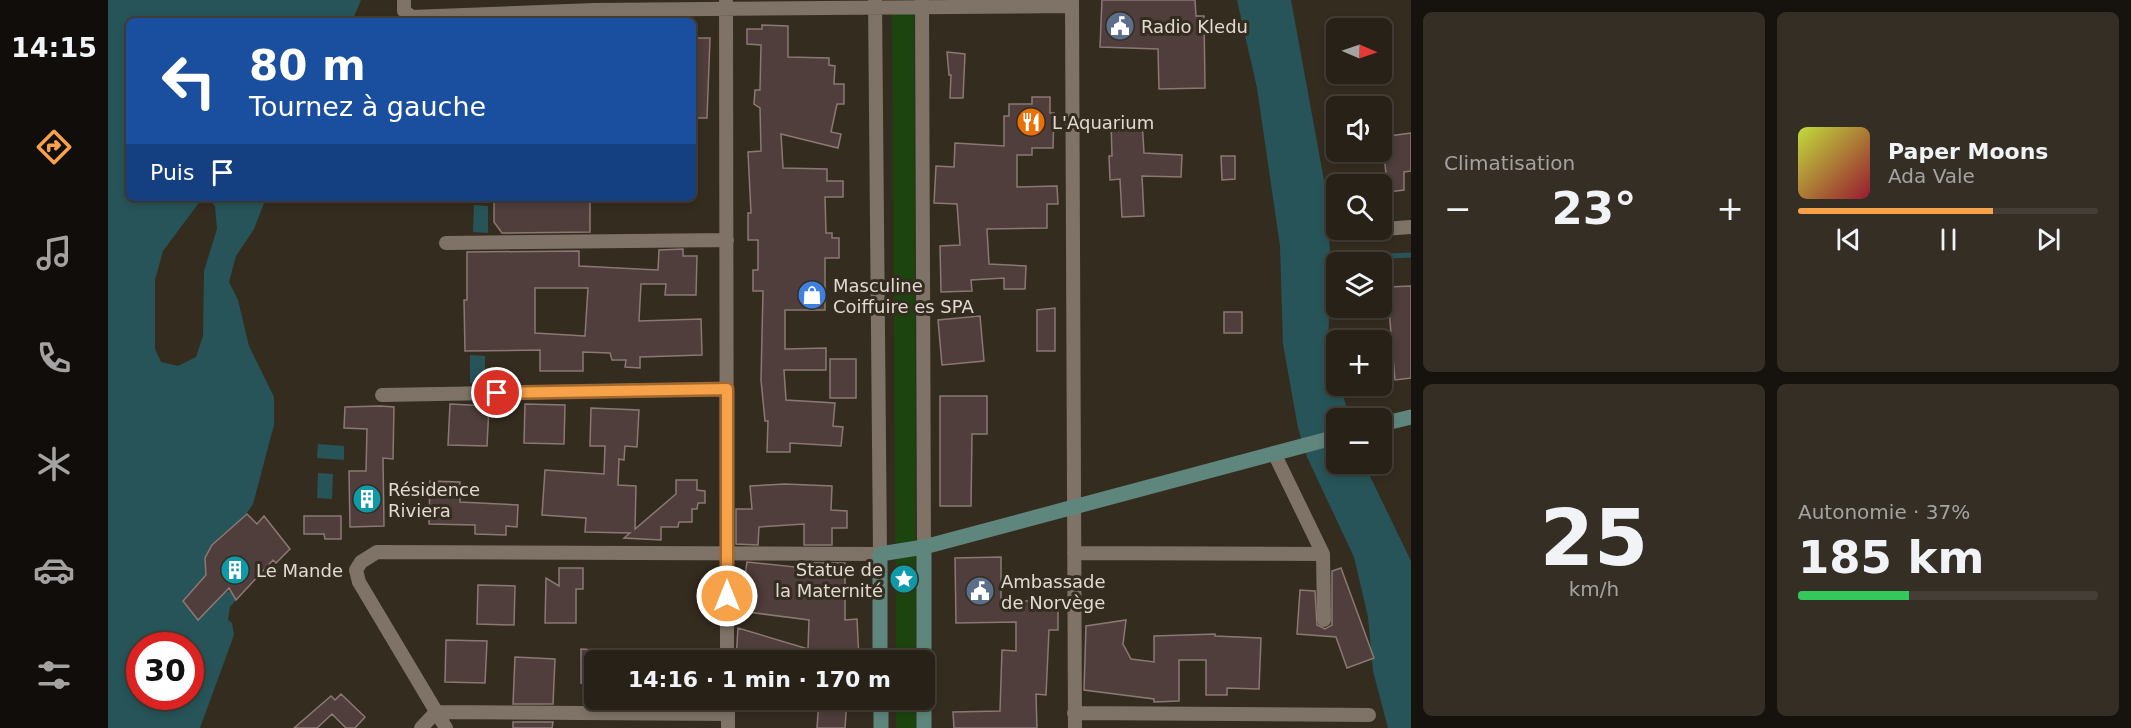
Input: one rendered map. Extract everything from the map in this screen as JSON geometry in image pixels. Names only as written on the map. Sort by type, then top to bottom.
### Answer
[{"type":"street","points":[[404,0],[404,11],[412,17],[596,5],[1072,3],[1074,728]]},
{"type":"street","points":[[875,4],[880,650]]},
{"type":"street","points":[[922,4],[924,650]]},
{"type":"street","points":[[726,5],[728,650]]},
{"type":"street","points":[[1392,228],[1411,227]]},
{"type":"street","points":[[446,243],[727,240]]},
{"type":"street","points":[[382,394],[727,389]]},
{"type":"street","points":[[1392,422],[1411,417]]},
{"type":"street","points":[[446,728],[359,582],[356,570],[367,556],[377,552],[880,554],[924,547],[1326,440]]},
{"type":"street","points":[[1274,453],[1323,554],[1324,620]]},
{"type":"street","points":[[1074,553],[1323,554]]},
{"type":"street","points":[[881,710],[881,728]]},
{"type":"street","points":[[924,710],[924,728]]},
{"type":"street","points":[[421,728],[436,712],[728,721]]},
{"type":"street","points":[[1074,713],[1369,715]]},
{"type":"green space","points":[[914,7],[916,650],[896,650],[892,9]]},
{"type":"green space","points":[[896,710],[916,710],[916,728],[896,728]]},
{"type":"water","points":[[108,0],[361,0],[353,18],[126,18],[126,201],[200,201],[163,251],[155,280],[155,349],[161,362],[178,366],[196,357],[203,336],[204,271],[217,229],[215,206],[210,201],[265,201],[254,229],[236,256],[229,282],[238,300],[249,346],[274,397],[274,425],[253,504],[238,522],[215,542],[207,561],[206,575],[184,601],[230,591],[236,600],[230,607],[228,620],[232,623],[234,635],[200,728],[108,728]]},
{"type":"water","points":[[1237,0],[1291,0],[1325,186],[1326,240],[1329,240],[1330,252],[1326,252],[1326,318],[1329,318],[1329,330],[1326,330],[1326,396],[1343,396],[1347,408],[1326,408],[1326,474],[1369,474],[1411,561],[1411,728],[1388,728],[1373,671],[1368,617],[1354,557],[1307,457],[1298,428],[1283,344],[1280,246],[1257,88]]},
{"type":"water","points":[[474,205],[488,206],[488,233],[473,232]]},
{"type":"water","points":[[470,355],[485,356],[485,383],[470,383]]},
{"type":"water","points":[[318,444],[344,446],[344,460],[317,458]]},
{"type":"water","points":[[318,473],[333,474],[332,499],[317,498]]},
{"type":"building","points":[[1102,0],[1195,0],[1196,16],[1204,16],[1205,88],[1159,89],[1158,49],[1100,47]]},
{"type":"building","points":[[762,25],[788,26],[788,57],[829,58],[829,65],[835,66],[834,84],[844,84],[844,104],[837,104],[831,132],[841,134],[838,148],[781,134],[783,168],[827,169],[827,181],[843,181],[843,197],[825,197],[826,233],[832,233],[832,238],[839,238],[839,258],[825,258],[825,310],[785,310],[785,349],[826,348],[826,370],[784,370],[786,400],[835,403],[833,426],[843,427],[841,446],[790,443],[790,452],[767,452],[768,421],[765,421],[761,380],[763,291],[753,291],[753,270],[758,270],[758,240],[748,240],[748,213],[751,213],[748,152],[761,151],[760,108],[754,104],[755,90],[760,90],[761,45],[747,44],[747,29],[762,29]]},
{"type":"building","points":[[696,38],[710,38],[707,118],[696,118]]},
{"type":"building","points":[[947,52],[965,54],[963,98],[950,98],[951,75],[949,75]]},
{"type":"building","points":[[1032,97],[1050,97],[1050,113],[1054,113],[1053,148],[1032,148],[1032,155],[1017,155],[1017,187],[1057,186],[1058,204],[1047,204],[1047,228],[987,229],[989,264],[1026,266],[1025,289],[1004,289],[1004,278],[971,280],[972,291],[941,292],[940,246],[960,245],[957,204],[934,203],[936,166],[954,167],[955,143],[1004,146],[1004,116],[1009,116],[1009,104],[1032,104]]},
{"type":"building","points":[[1142,120],[1144,153],[1182,155],[1181,177],[1142,176],[1144,216],[1122,217],[1120,179],[1110,180],[1111,121]]},
{"type":"building","points":[[1411,133],[1411,171],[1404,172],[1404,190],[1392,192],[1392,174],[1386,174],[1385,162],[1392,162],[1392,136]]},
{"type":"building","points":[[1221,156],[1235,156],[1235,179],[1222,180]]},
{"type":"building","points":[[494,201],[590,201],[590,232],[502,233],[494,222]]},
{"type":"building","points":[[683,249],[683,256],[697,256],[696,295],[665,295],[666,284],[641,284],[639,321],[701,319],[702,355],[640,357],[640,368],[625,367],[626,360],[612,360],[610,353],[583,352],[583,371],[540,371],[540,350],[465,351],[464,300],[467,300],[467,252],[579,251],[579,266],[658,270],[659,250]],"holes":[[[535,288],[588,288],[585,336],[535,333]]]},
{"type":"building","points":[[1411,286],[1411,378],[1395,380],[1390,318],[1392,318],[1392,287]]},
{"type":"building","points":[[1055,308],[1055,351],[1037,351],[1037,310]]},
{"type":"building","points":[[1224,312],[1242,312],[1242,333],[1224,333]]},
{"type":"building","points":[[980,316],[984,361],[942,365],[938,320]]},
{"type":"building","points":[[830,359],[856,359],[856,398],[830,398]]},
{"type":"building","points":[[940,396],[987,396],[987,434],[972,434],[971,506],[940,506]]},
{"type":"building","points":[[450,404],[489,406],[487,446],[448,445]]},
{"type":"building","points":[[525,404],[565,405],[564,444],[524,443]]},
{"type":"building","points":[[345,407],[394,407],[393,459],[383,458],[384,526],[350,527],[349,471],[366,471],[367,429],[344,428]]},
{"type":"building","points":[[591,408],[639,410],[637,447],[625,446],[624,460],[619,459],[618,485],[636,486],[635,529],[676,494],[676,480],[697,480],[697,490],[705,491],[705,503],[698,503],[697,509],[692,509],[692,522],[679,522],[678,527],[661,527],[661,540],[624,538],[630,533],[585,532],[586,518],[542,515],[545,470],[604,474],[605,446],[590,446]]},
{"type":"building","points":[[430,481],[460,482],[460,502],[518,505],[517,527],[506,526],[506,535],[475,534],[475,525],[429,524]]},
{"type":"building","points":[[785,484],[832,486],[831,510],[847,511],[847,528],[832,528],[832,545],[804,545],[804,524],[759,527],[758,545],[736,544],[736,509],[752,509],[750,486]]},
{"type":"building","name":"Le Mande","points":[[247,514],[257,524],[264,516],[290,549],[276,563],[273,560],[236,600],[229,588],[198,620],[183,601],[206,575],[205,558],[212,545]]},
{"type":"building","points":[[304,516],[341,516],[341,539],[325,539],[324,534],[304,534]]},
{"type":"building","points":[[1001,557],[1001,601],[1058,601],[1058,630],[1049,630],[1046,695],[1036,694],[1037,728],[954,728],[953,712],[1000,711],[1002,650],[1016,651],[1016,622],[956,623],[955,558]]},
{"type":"building","points":[[747,562],[804,568],[804,563],[845,563],[845,620],[857,619],[859,650],[737,650],[738,628],[808,649],[809,620],[740,611]]},
{"type":"building","points":[[559,568],[583,568],[583,589],[576,589],[576,623],[545,623],[546,578],[559,586]]},
{"type":"building","points":[[1341,568],[1374,658],[1347,668],[1336,637],[1297,634],[1300,590],[1315,591],[1317,625],[1325,629],[1332,625],[1332,571]]},
{"type":"building","points":[[478,585],[515,586],[514,625],[477,624]]},
{"type":"building","points":[[1126,620],[1123,644],[1131,659],[1154,662],[1154,636],[1215,634],[1215,636],[1261,638],[1259,689],[1227,688],[1227,695],[1206,695],[1206,660],[1179,660],[1179,701],[1154,702],[1154,699],[1084,690],[1086,626]]},
{"type":"building","points":[[446,640],[487,641],[485,683],[445,682]]},
{"type":"building","points":[[581,649],[594,650],[584,650],[584,683],[581,683]]},
{"type":"building","points":[[515,657],[555,659],[553,704],[513,704]]},
{"type":"building","points":[[341,694],[365,717],[355,728],[346,728],[332,714],[317,728],[294,728],[331,696],[335,700]]},
{"type":"building","points":[[818,710],[846,710],[845,728],[817,728]]},
{"type":"building","points":[[513,722],[553,722],[552,728],[513,728]]},
{"type":"waterway","points":[[1392,256],[1411,255]]},
{"type":"place","name":"Radio Kledu","points":[[1120,26]]},
{"type":"place","name":"L'Aquarium","points":[[1031,122]]},
{"type":"place","name":"Masculine Coiffuire es SPA","points":[[812,295]]},
{"type":"place","name":"Résidence Riviera","points":[[367,499]]},
{"type":"place","name":"Le Mande","points":[[235,570]]},
{"type":"place","name":"Statue de la Maternité","points":[[904,579]]},
{"type":"place","name":"Ambassade de Norvège","points":[[980,591]]},
{"type":"route","points":[[497,393],[727,389],[727,596]]}]
